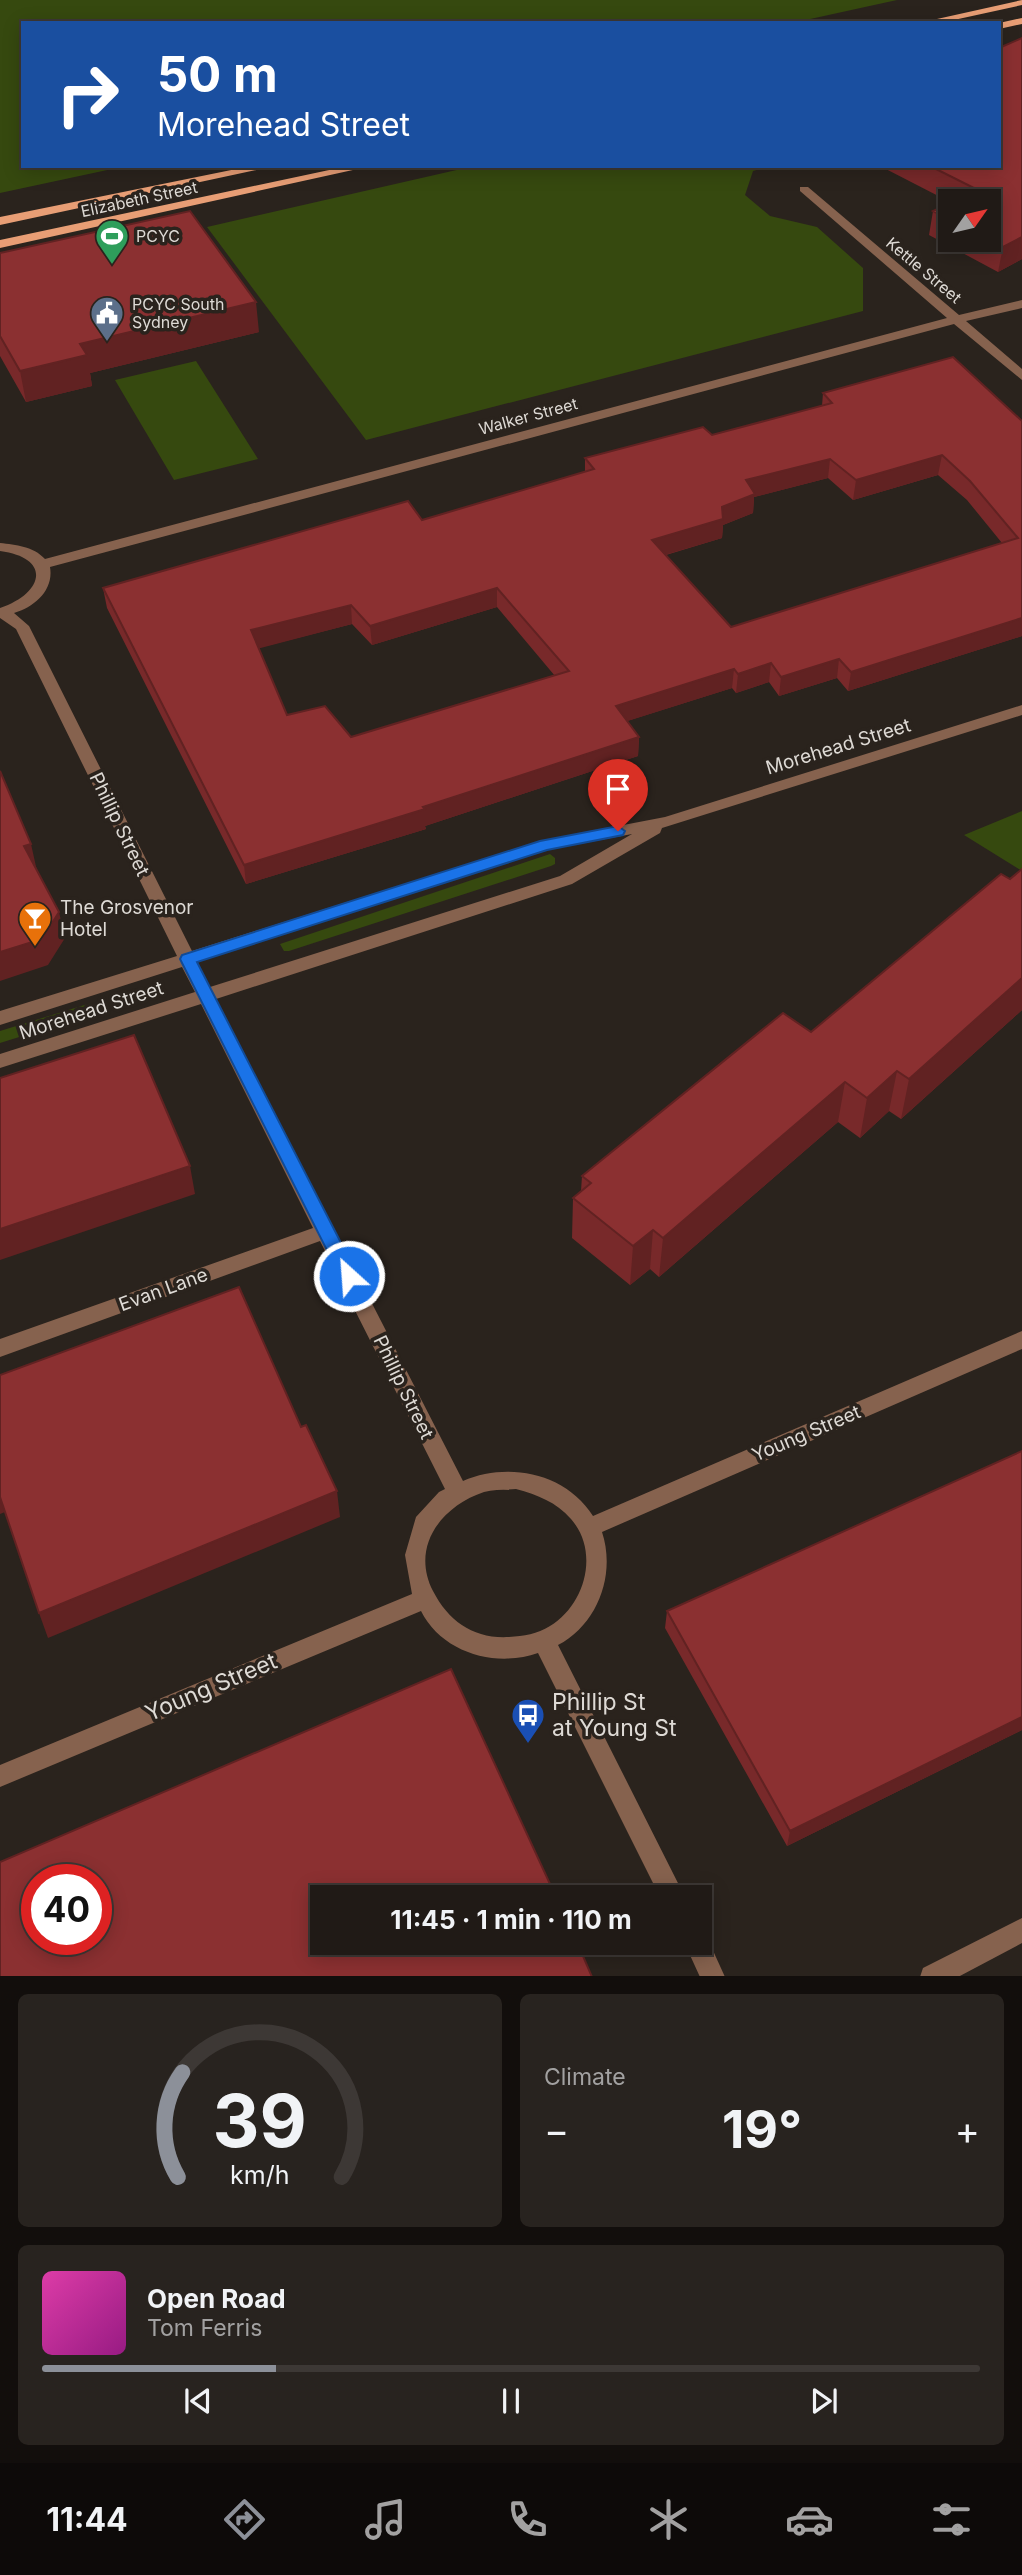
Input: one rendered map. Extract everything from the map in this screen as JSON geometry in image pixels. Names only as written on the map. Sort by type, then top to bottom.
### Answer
[{"type":"main road","points":[[934,21],[1022,2]]},
{"type":"main road","points":[[1001,26],[1022,21]]},
{"type":"main road","name":"Elizabeth Street","points":[[0,221],[259,168]]},
{"type":"main road","name":"Elizabeth Street","points":[[0,244],[356,168]]},
{"type":"main road","points":[[0,254],[61,231]]},
{"type":"street","name":"Kettle Street","points":[[804,189],[1022,376]]},
{"type":"street","name":"Walker Street","points":[[43,564],[1022,304]]},
{"type":"street","points":[[0,547],[22,550],[43,564]]},
{"type":"street","name":"Phillip Street","points":[[2,613],[22,606],[36,597],[44,586],[47,575],[43,564]]},
{"type":"street","name":"Phillip Street","points":[[2,613],[22,626],[205,995],[457,1492]]},
{"type":"street","name":"Morehead Street","points":[[0,1018],[545,845],[666,822],[1022,710]]},
{"type":"street","name":"Morehead Street","points":[[0,1061],[566,880],[666,822]]},
{"type":"street","name":"Evan Lane","points":[[0,1348],[327,1231]]},
{"type":"street","name":"Young Street","points":[[590,1527],[1022,1340]]},
{"type":"street","points":[[516,1480],[546,1488],[572,1504],[590,1527],[598,1553],[597,1580],[587,1605],[568,1627],[544,1641],[516,1649],[488,1647],[461,1638],[439,1621],[423,1600],[416,1576],[415,1551],[423,1528],[438,1508],[457,1492],[486,1482],[516,1480]]},
{"type":"street","name":"Young Street","points":[[0,1776],[423,1600]]},
{"type":"street","points":[[544,1641],[667,1885]]},
{"type":"street","points":[[932,1976],[1022,1930]]},
{"type":"street","points":[[702,1955],[713,1976]]},
{"type":"green space","points":[[0,0],[897,0],[801,21],[21,21],[21,168],[117,168],[0,193]]},
{"type":"green space","points":[[465,168],[764,168],[753,171],[745,195],[770,216],[817,227],[863,268],[863,311],[366,440],[207,227]]},
{"type":"green space","points":[[196,361],[258,459],[174,480],[115,380]]},
{"type":"green space","points":[[1022,811],[1022,871],[964,835]]},
{"type":"green space","points":[[550,854],[555,858],[555,864],[551,866],[289,951],[284,951],[280,944]]},
{"type":"green space","points":[[91,1003],[97,1009],[93,1014],[0,1043],[0,1031]]},
{"type":"building","points":[[1022,38],[1022,237],[1003,247],[1001,189],[976,189],[934,168],[1001,168],[1001,47]]},
{"type":"building","name":"PCYC South Sydney","points":[[190,211],[256,302],[80,344],[87,355],[20,371],[0,336],[0,253]]},
{"type":"building","points":[[953,357],[1022,421],[1022,618],[851,672],[839,659],[781,677],[771,663],[738,674],[734,669],[616,706],[639,737],[423,807],[425,809],[244,865],[103,588],[408,501],[422,520],[594,469],[585,458],[703,427],[712,435],[832,403],[823,393]],"holes":[[[942,455],[970,481],[1018,538],[731,627],[652,540],[723,519],[722,507],[755,494],[746,480],[830,459],[856,480]],[[497,588],[569,671],[351,737],[325,706],[287,715],[251,630],[351,605],[370,626]]]},
{"type":"building","points":[[0,771],[31,844],[24,846],[59,912],[42,939],[0,952]]},
{"type":"building","points":[[1022,869],[1022,978],[909,1079],[897,1071],[867,1098],[845,1082],[663,1238],[653,1230],[633,1246],[573,1198],[591,1183],[582,1176],[783,1013],[811,1032],[1001,874],[1010,879]]},
{"type":"building","points":[[134,1035],[190,1166],[0,1229],[0,1078]]},
{"type":"building","points":[[239,1287],[301,1427],[306,1425],[337,1491],[39,1613],[0,1497],[0,1375]]},
{"type":"building","points":[[1022,1451],[1022,1717],[790,1831],[667,1611]]},
{"type":"building","points":[[451,1669],[550,1885],[310,1885],[310,1955],[583,1955],[592,1976],[0,1976],[0,1862]]},
{"type":"place","name":"PCYC","points":[[112,266]]},
{"type":"place","name":"PCYC South Sydney","points":[[107,343]]},
{"type":"place","name":"The Grosvenor Hotel","points":[[35,948]]},
{"type":"place","name":"Phillip St at Young St","points":[[528,1745]]},
{"type":"route","points":[[349,1276],[187,959],[545,845],[618,831]]}]
